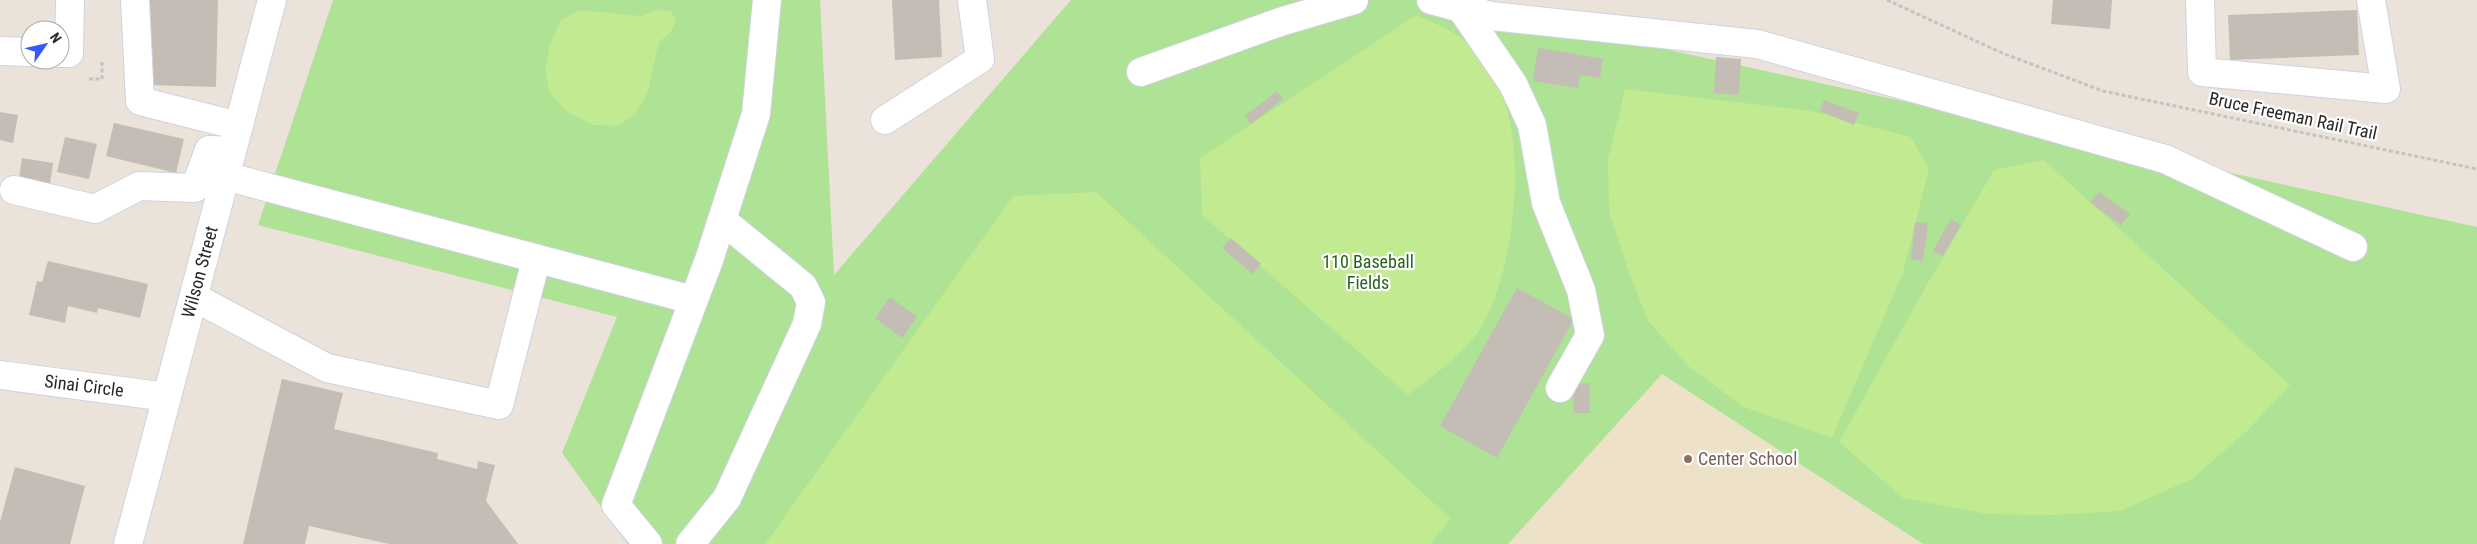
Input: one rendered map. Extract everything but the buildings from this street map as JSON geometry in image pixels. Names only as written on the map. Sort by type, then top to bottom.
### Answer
[{"type":"street","points":[[70,0],[70,20]]},
{"type":"street","points":[[135,0],[140,101],[239,126]]},
{"type":"street","name":"Wilson Street","points":[[128,544],[272,0]]},
{"type":"street","points":[[648,544],[616,505],[722,220],[756,114],[767,0]]},
{"type":"street","points":[[885,120],[980,59],[972,0]]},
{"type":"street","points":[[1141,72],[1280,22],[1354,0]]},
{"type":"street","points":[[1431,0],[1491,16],[1757,44],[2165,159],[2353,247]]},
{"type":"street","points":[[2200,0],[2202,72],[2386,89],[2371,0]]},
{"type":"street","points":[[1461,8],[1513,84],[1532,125],[1546,203],[1581,290],[1590,335],[1560,388]]},
{"type":"street","points":[[0,51],[20,52]]},
{"type":"street","points":[[14,190],[95,209],[139,186],[194,188],[209,150],[229,164],[536,260],[693,300]]},
{"type":"street","points":[[690,544],[727,498],[807,324],[811,302],[803,286],[722,220]]},
{"type":"street","points":[[194,297],[327,368],[499,404],[536,260]]},
{"type":"street","name":"Sinai Circle","points":[[0,375],[167,397]]},
{"type":"path","name":"Bruce Freeman Rail Trail","points":[[1887,0],[2002,53],[2102,91],[2477,169]]},
{"type":"shaded area","name":"Center School","points":[[1661,374],[1923,544],[1508,544]]},
{"type":"green space","name":"110 Baseball Fields","points":[[333,0],[820,0],[834,275],[1071,0],[1441,0],[2477,227],[2477,544],[1923,544],[1662,374],[1508,544],[628,544],[562,453],[617,317],[258,225]]},
{"type":"green space","points":[[580,10],[641,16],[657,10],[671,11],[676,20],[671,32],[659,42],[648,92],[636,113],[619,126],[593,125],[567,112],[549,92],[545,68],[550,44],[561,20]]},
{"type":"green space","points":[[1416,15],[1445,28],[1465,41],[1483,61],[1494,78],[1508,113],[1515,164],[1515,191],[1513,220],[1502,275],[1484,322],[1469,344],[1460,353],[1408,395],[1202,215],[1200,158]]},
{"type":"green space","points":[[1625,89],[1811,111],[1911,137],[1929,169],[1903,273],[1832,438],[1744,407],[1688,366],[1648,321],[1627,267],[1609,211],[1608,159]]},
{"type":"green space","points":[[2044,160],[2290,385],[2247,431],[2192,479],[2120,511],[2053,515],[1987,514],[1903,498],[1839,442],[1925,288],[1994,170]]},
{"type":"green space","points":[[1096,192],[1451,519],[1430,544],[765,544],[1013,196]]},
{"type":"place","name":"Center School","points":[[1688,459]]}]
